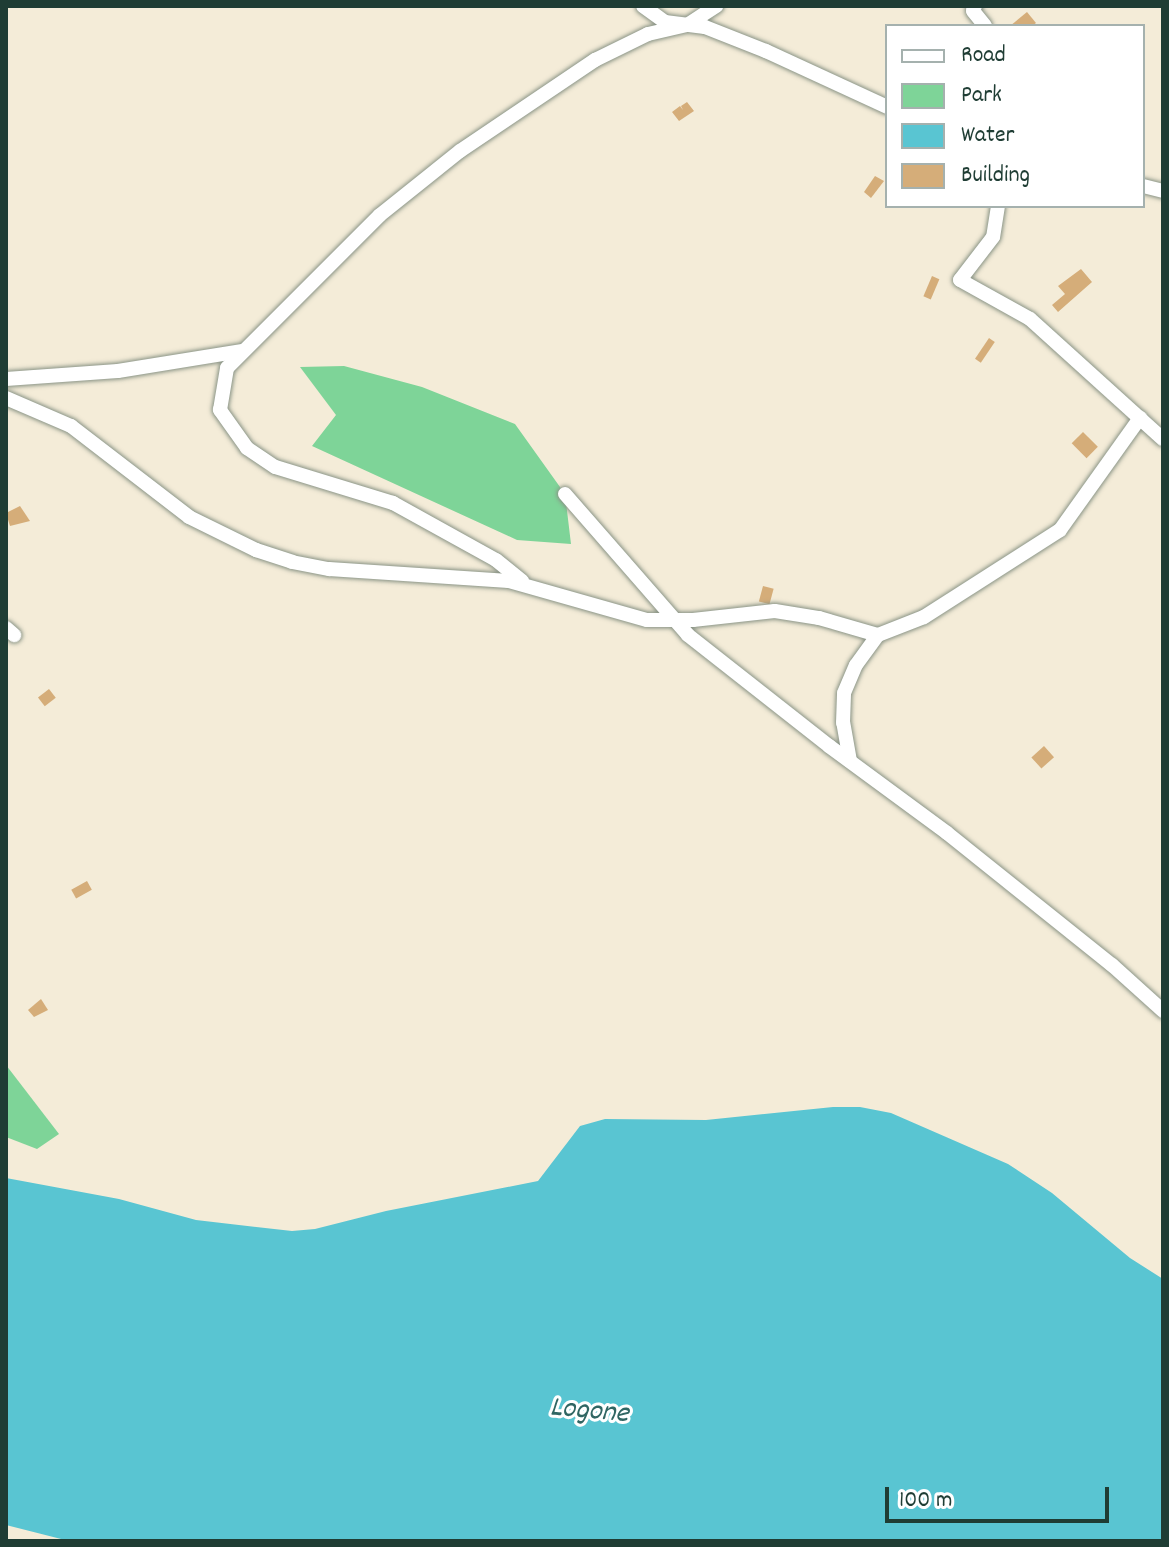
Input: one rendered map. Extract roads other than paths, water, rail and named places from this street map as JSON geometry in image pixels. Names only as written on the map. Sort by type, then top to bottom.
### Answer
[{"type":"street","points":[[643,6],[665,22],[705,27],[766,51],[885,106]]},
{"type":"street","points":[[526,584],[496,560],[393,503],[275,467],[247,448],[220,410],[227,368],[380,215],[460,151],[595,60],[648,34],[687,25],[716,6]]},
{"type":"street","points":[[975,6],[973,11],[983,24]]},
{"type":"street","points":[[998,208],[993,237],[960,280],[1030,319],[1163,439]]},
{"type":"street","points":[[6,379],[118,371],[242,351]]},
{"type":"street","points":[[6,398],[71,426],[189,517],[256,550],[329,569],[526,584],[634,617],[675,621],[775,611],[819,618],[878,635]]},
{"type":"street","points":[[850,761],[843,723],[844,693],[856,665],[878,635],[924,617],[1060,530],[1140,418]]},
{"type":"street","points":[[565,494],[675,621],[1077,936],[1163,1011]]},
{"type":"water","name":"Logone","points":[[860,1107],[891,1113],[1008,1164],[1052,1193],[1130,1258],[1163,1279],[1163,1541],[69,1541],[6,1525],[6,1178],[119,1199],[196,1220],[292,1231],[315,1229],[386,1211],[538,1181],[580,1126],[605,1119],[706,1120]]}]
